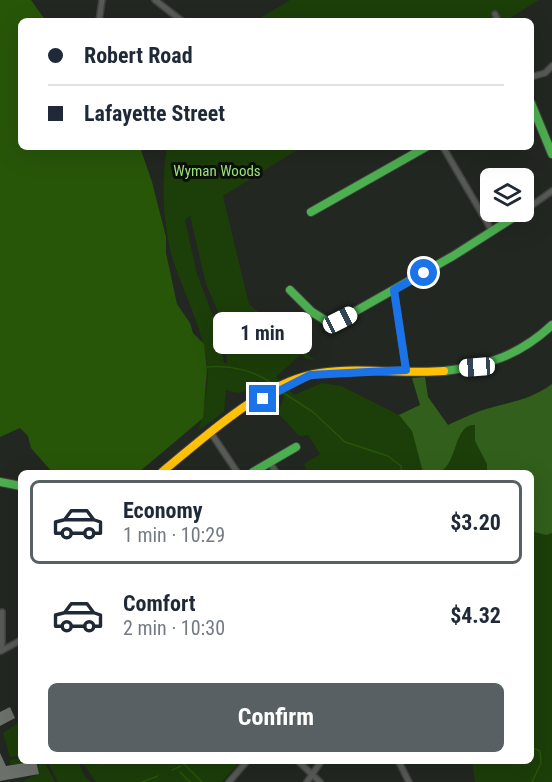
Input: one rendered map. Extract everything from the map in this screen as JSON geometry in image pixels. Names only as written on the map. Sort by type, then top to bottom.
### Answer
[{"type":"street","points":[[99,18],[102,0]]},
{"type":"street","points":[[155,0],[178,18]]},
{"type":"street","points":[[495,14],[497,18]]},
{"type":"street","points":[[534,76],[545,72],[552,66]]},
{"type":"street","points":[[534,110],[552,154]]},
{"type":"street","points":[[311,212],[421,150]]},
{"type":"street","points":[[445,150],[492,231]]},
{"type":"street","points":[[534,203],[552,191]]},
{"type":"street","points":[[290,290],[312,312],[333,322],[394,290],[506,222]]},
{"type":"street","points":[[394,290],[406,370]]},
{"type":"street","points":[[165,470],[211,433],[287,385],[322,373],[477,367],[502,361],[529,347],[552,325]]},
{"type":"street","points":[[211,433],[236,470]]},
{"type":"street","points":[[257,470],[296,447]]},
{"type":"street","points":[[270,463],[275,470]]},
{"type":"street","points":[[0,482],[18,485]]},
{"type":"street","points":[[1,651],[2,612]]},
{"type":"street","points":[[1,651],[18,642]]},
{"type":"street","points":[[229,782],[245,764]]},
{"type":"street","points":[[301,764],[320,782]]},
{"type":"street","points":[[307,782],[319,764]]},
{"type":"street","points":[[400,764],[409,782]]},
{"type":"green space","points":[[290,0],[539,0],[510,18],[260,18]]},
{"type":"green space","name":"Wyman Woods","points":[[167,150],[297,150],[223,196],[249,304],[314,360],[307,359],[301,354],[276,377],[294,395],[322,383],[341,386],[399,415],[420,405],[412,378],[425,377],[428,397],[448,425],[480,411],[525,398],[552,384],[552,782],[475,782],[472,764],[534,764],[534,470],[307,470],[304,464],[320,454],[308,435],[299,436],[278,413],[284,397],[257,380],[244,392],[236,393],[226,390],[224,412],[199,430],[207,387],[207,362],[201,334],[176,270],[169,244],[164,202]],"holes":[[[190,216],[206,284],[222,321],[227,363],[224,363],[218,329],[197,274],[185,220]]]},
{"type":"green space","points":[[18,723],[18,756],[10,757],[3,733]]},
{"type":"green space","points":[[18,759],[18,764],[10,765],[10,760]]},
{"type":"green space","points":[[36,764],[46,764],[55,782],[22,782],[38,774]]},
{"type":"green space","points":[[49,764],[79,764],[85,777],[91,782],[58,782]]},
{"type":"green space","points":[[83,764],[237,764],[222,782],[96,782]]},
{"type":"shaded area","points":[[0,0],[31,0],[44,18],[18,18],[18,150],[141,150],[166,237],[166,253],[177,304],[190,323],[193,333],[204,344],[207,370],[203,418],[141,470],[50,470],[31,448],[28,436],[20,428],[0,437]]},
{"type":"shaded area","points":[[425,377],[428,397],[448,425],[480,411],[525,398],[552,384],[552,533],[546,535],[534,532],[534,470],[487,470],[487,464],[475,441],[475,425],[468,426],[463,431],[444,468],[422,470],[412,431],[399,415],[420,405],[412,378]]},
{"type":"building","points":[[10,707],[15,718],[0,726],[0,712]]},
{"type":"building","points":[[0,753],[6,766],[37,764],[39,774],[0,781]]},
{"type":"waterway","points":[[207,367],[242,370],[274,385]]},
{"type":"waterway","points":[[282,392],[313,412],[345,442],[388,456],[401,466],[402,470]]},
{"type":"waterway","points":[[532,782],[541,763],[540,751],[534,748]]},
{"type":"waterway","points":[[184,764],[202,782]]},
{"type":"waterway","points":[[172,770],[181,766]]},
{"type":"waterway","points":[[180,772],[190,782]]},
{"type":"waterway","points":[[142,782],[158,776]]},
{"type":"traffic: fast","points":[[534,110],[552,154]]},
{"type":"traffic: fast","points":[[311,212],[421,150]]},
{"type":"traffic: fast","points":[[290,290],[312,312],[328,322],[340,320],[453,256],[506,222]]},
{"type":"traffic: fast","points":[[444,371],[475,366],[502,357],[528,344],[552,325]]},
{"type":"traffic: fast","points":[[256,470],[296,447]]},
{"type":"traffic: fast","points":[[0,482],[18,485]]},
{"type":"traffic: slow","points":[[164,470],[236,412],[278,387],[299,378],[335,371],[444,371]]},
{"type":"route","points":[[263,399],[298,379],[310,375],[406,370],[394,290],[424,273]]}]
